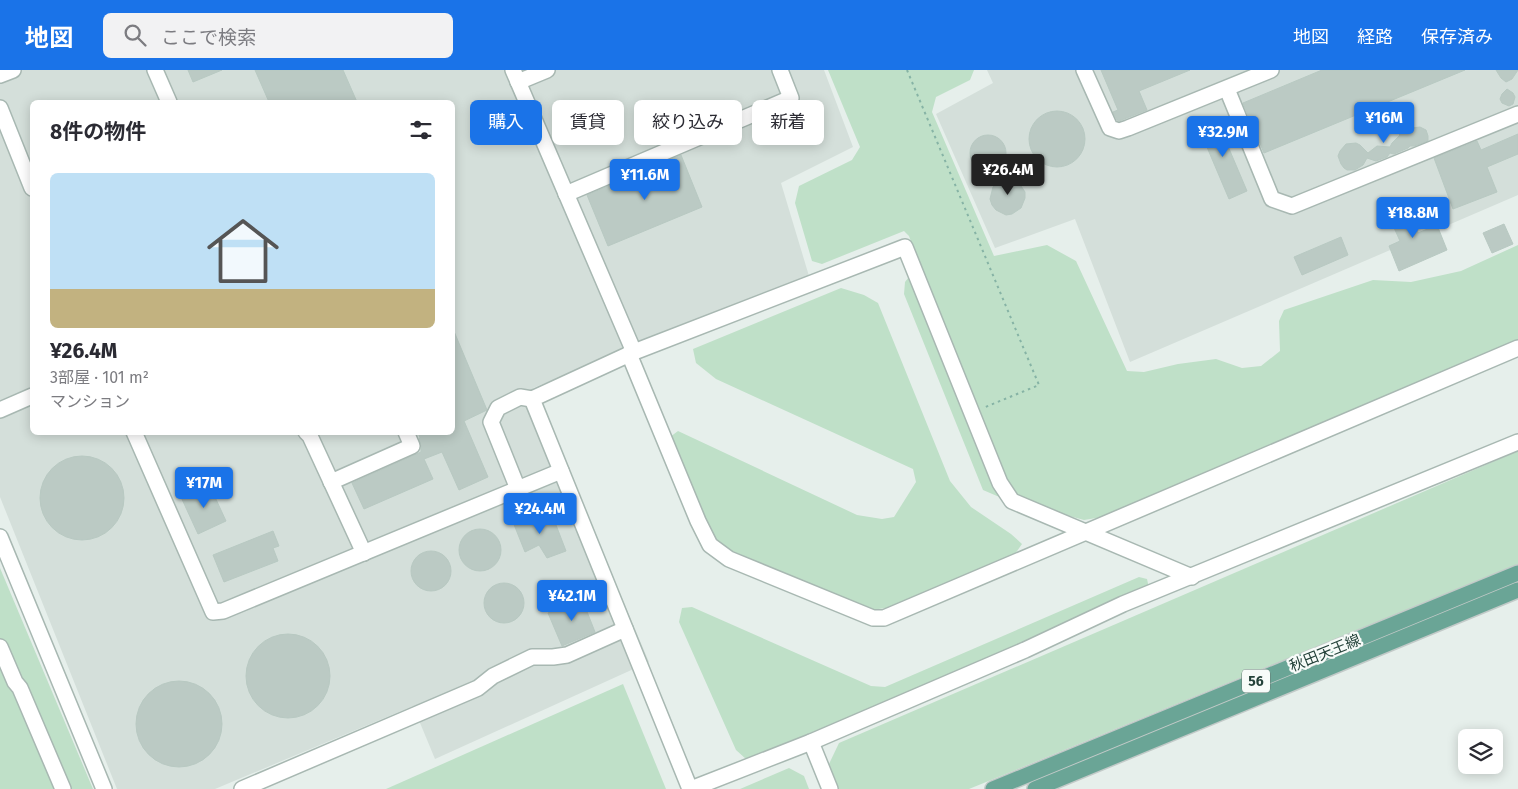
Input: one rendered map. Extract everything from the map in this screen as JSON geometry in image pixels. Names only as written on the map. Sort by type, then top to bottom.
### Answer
[{"type":"main road","name":"秋田天王線","points":[[993,789],[1518,573]]},
{"type":"main road","name":"秋田天王線","points":[[1035,789],[1518,590]]},
{"type":"street","points":[[0,75],[13,70]]},
{"type":"street","points":[[155,70],[168,100]]},
{"type":"street","points":[[547,70],[516,76],[566,194],[698,521],[710,545],[729,559],[873,618],[884,618],[1518,348]]},
{"type":"street","points":[[566,194],[791,98],[780,70]]},
{"type":"street","points":[[1084,70],[1110,128],[1119,130],[1227,89],[1271,70]]},
{"type":"street","points":[[1227,89],[1272,199],[1292,206],[1518,114]]},
{"type":"street","points":[[0,108],[30,183]]},
{"type":"street","points":[[518,488],[491,422],[498,408],[520,397],[532,399],[631,353],[906,247],[1000,483],[1012,501],[1192,577]]},
{"type":"street","points":[[0,410],[30,397]]},
{"type":"street","points":[[532,399],[690,789],[811,742],[1025,650],[1123,604],[1518,442]]},
{"type":"street","points":[[135,435],[213,612],[223,611],[561,470]]},
{"type":"street","points":[[312,435],[331,482],[364,553]]},
{"type":"street","points":[[331,482],[412,446],[407,435]]},
{"type":"street","points":[[0,537],[104,789]]},
{"type":"street","points":[[242,789],[478,688],[493,676],[532,657],[567,655],[625,629]]},
{"type":"street","points":[[0,648],[15,682],[20,688],[63,789]]},
{"type":"street","points":[[811,742],[830,789]]},
{"type":"path","points":[[907,70],[1040,384],[972,413]]},
{"type":"shaded area","points":[[0,70],[824,70],[853,147],[781,183],[809,276],[533,388],[649,662],[435,759],[413,706],[215,789],[117,789],[0,497]]},
{"type":"shaded area","points":[[987,70],[1518,70],[1518,195],[1130,362],[1075,219],[995,248],[936,114],[993,83]]},
{"type":"green space","points":[[828,70],[974,70],[970,80],[936,97],[932,112],[994,256],[1047,245],[1076,261],[1127,371],[1144,372],[1178,364],[1216,359],[1242,368],[1261,366],[1280,351],[1279,321],[1284,310],[1373,280],[1411,282],[1461,271],[1518,245],[1518,340],[1108,516],[1084,520],[997,496],[983,490],[904,294],[905,282],[919,264],[909,236],[904,231],[822,264],[812,261],[795,203],[799,186],[852,160],[860,147]]},
{"type":"green space","points":[[841,288],[864,295],[878,303],[950,481],[971,507],[1011,534],[1022,544],[1015,554],[886,608],[871,610],[734,557],[715,543],[670,437],[678,431],[857,515],[882,519],[894,517],[916,482],[913,469],[716,379],[696,363],[693,349]]},
{"type":"green space","points":[[1518,451],[1518,564],[969,789],[839,789],[829,764],[839,743]]},
{"type":"green space","points":[[0,568],[93,789],[0,789]]},
{"type":"green space","points":[[1139,577],[1147,579],[1149,588],[884,703],[746,759],[736,750],[679,622],[682,608],[692,607],[871,686],[885,687]]},
{"type":"green space","points":[[623,684],[666,789],[386,789]]},
{"type":"green space","points":[[789,768],[804,776],[809,789],[740,789]]},
{"type":"building","points":[[188,70],[222,70],[193,82]]},
{"type":"building","points":[[255,70],[343,70],[356,100],[268,100]]},
{"type":"building","points":[[1101,70],[1190,70],[1139,91],[1147,110],[1119,121],[1113,112],[1118,110]]},
{"type":"building","points":[[1322,70],[1465,70],[1264,153],[1243,103]]},
{"type":"building","points":[[1496,70],[1518,70],[1512,79],[1506,82]]},
{"type":"building","points":[[1507,89],[1515,97],[1513,104],[1509,106],[1502,103],[1500,99]]},
{"type":"building","points":[[1396,110],[1407,115],[1412,128],[1420,127],[1426,130],[1428,141],[1410,146],[1394,154],[1390,153],[1387,157],[1376,161],[1367,158],[1363,165],[1355,170],[1344,168],[1338,156],[1346,144],[1356,143],[1368,153],[1377,146],[1390,147],[1400,135],[1391,125],[1391,118]]},
{"type":"building","points":[[1057,111],[1072,116],[1080,124],[1085,139],[1080,154],[1072,162],[1057,167],[1042,162],[1034,154],[1029,139],[1034,124],[1042,116]]},
{"type":"building","points":[[1216,118],[1247,191],[1229,199],[1198,126]]},
{"type":"building","points":[[1518,134],[1518,154],[1487,167],[1497,192],[1453,209],[1434,158],[1477,141],[1481,150]]},
{"type":"building","points":[[988,135],[1001,140],[1006,153],[1001,166],[988,171],[975,166],[970,153],[975,140]]},
{"type":"building","points":[[681,155],[702,207],[608,246],[587,195]]},
{"type":"building","points":[[1001,178],[1014,180],[1019,183],[1025,192],[1021,208],[1012,214],[1006,215],[996,210],[990,199],[993,187]]},
{"type":"building","points":[[1405,202],[1418,233],[1437,225],[1447,250],[1399,271],[1389,246],[1400,241],[1386,210]]},
{"type":"building","points":[[1504,224],[1513,244],[1492,253],[1483,233]]},
{"type":"building","points":[[1341,237],[1348,255],[1302,275],[1294,257]]},
{"type":"building","points":[[455,334],[487,410],[464,421],[488,477],[459,490],[442,452],[424,459],[433,479],[364,509],[352,483],[421,452],[419,435],[455,435]]},
{"type":"building","points":[[74,456],[90,456],[106,463],[117,474],[124,490],[121,514],[112,528],[106,533],[90,540],[74,540],[58,533],[47,522],[40,506],[40,490],[47,474],[58,463]]},
{"type":"building","points":[[209,484],[226,521],[198,534],[181,497]]},
{"type":"building","points":[[551,512],[566,551],[547,558],[539,545],[525,552],[513,522],[531,515],[533,520]]},
{"type":"building","points":[[480,529],[495,535],[501,550],[495,565],[480,571],[465,565],[459,550],[465,535]]},
{"type":"building","points":[[273,531],[279,546],[273,548],[278,561],[224,582],[213,555]]},
{"type":"building","points":[[435,551],[442,554],[448,560],[451,571],[450,579],[442,588],[435,591],[427,591],[420,588],[412,579],[411,567],[414,560],[423,552]]},
{"type":"building","points":[[508,583],[515,586],[521,592],[524,603],[523,611],[515,620],[508,623],[500,623],[493,620],[485,611],[484,599],[487,592],[496,584]]},
{"type":"building","points":[[582,599],[595,632],[562,646],[548,613]]},
{"type":"building","points":[[280,634],[296,634],[312,641],[323,652],[330,668],[327,692],[318,706],[312,711],[296,718],[280,718],[264,711],[253,700],[246,684],[246,668],[253,652],[264,641]]},
{"type":"building","points":[[179,681],[195,685],[209,694],[218,708],[222,724],[218,740],[209,754],[195,763],[179,767],[163,763],[149,754],[140,740],[136,724],[140,708],[149,694],[163,685]]}]
